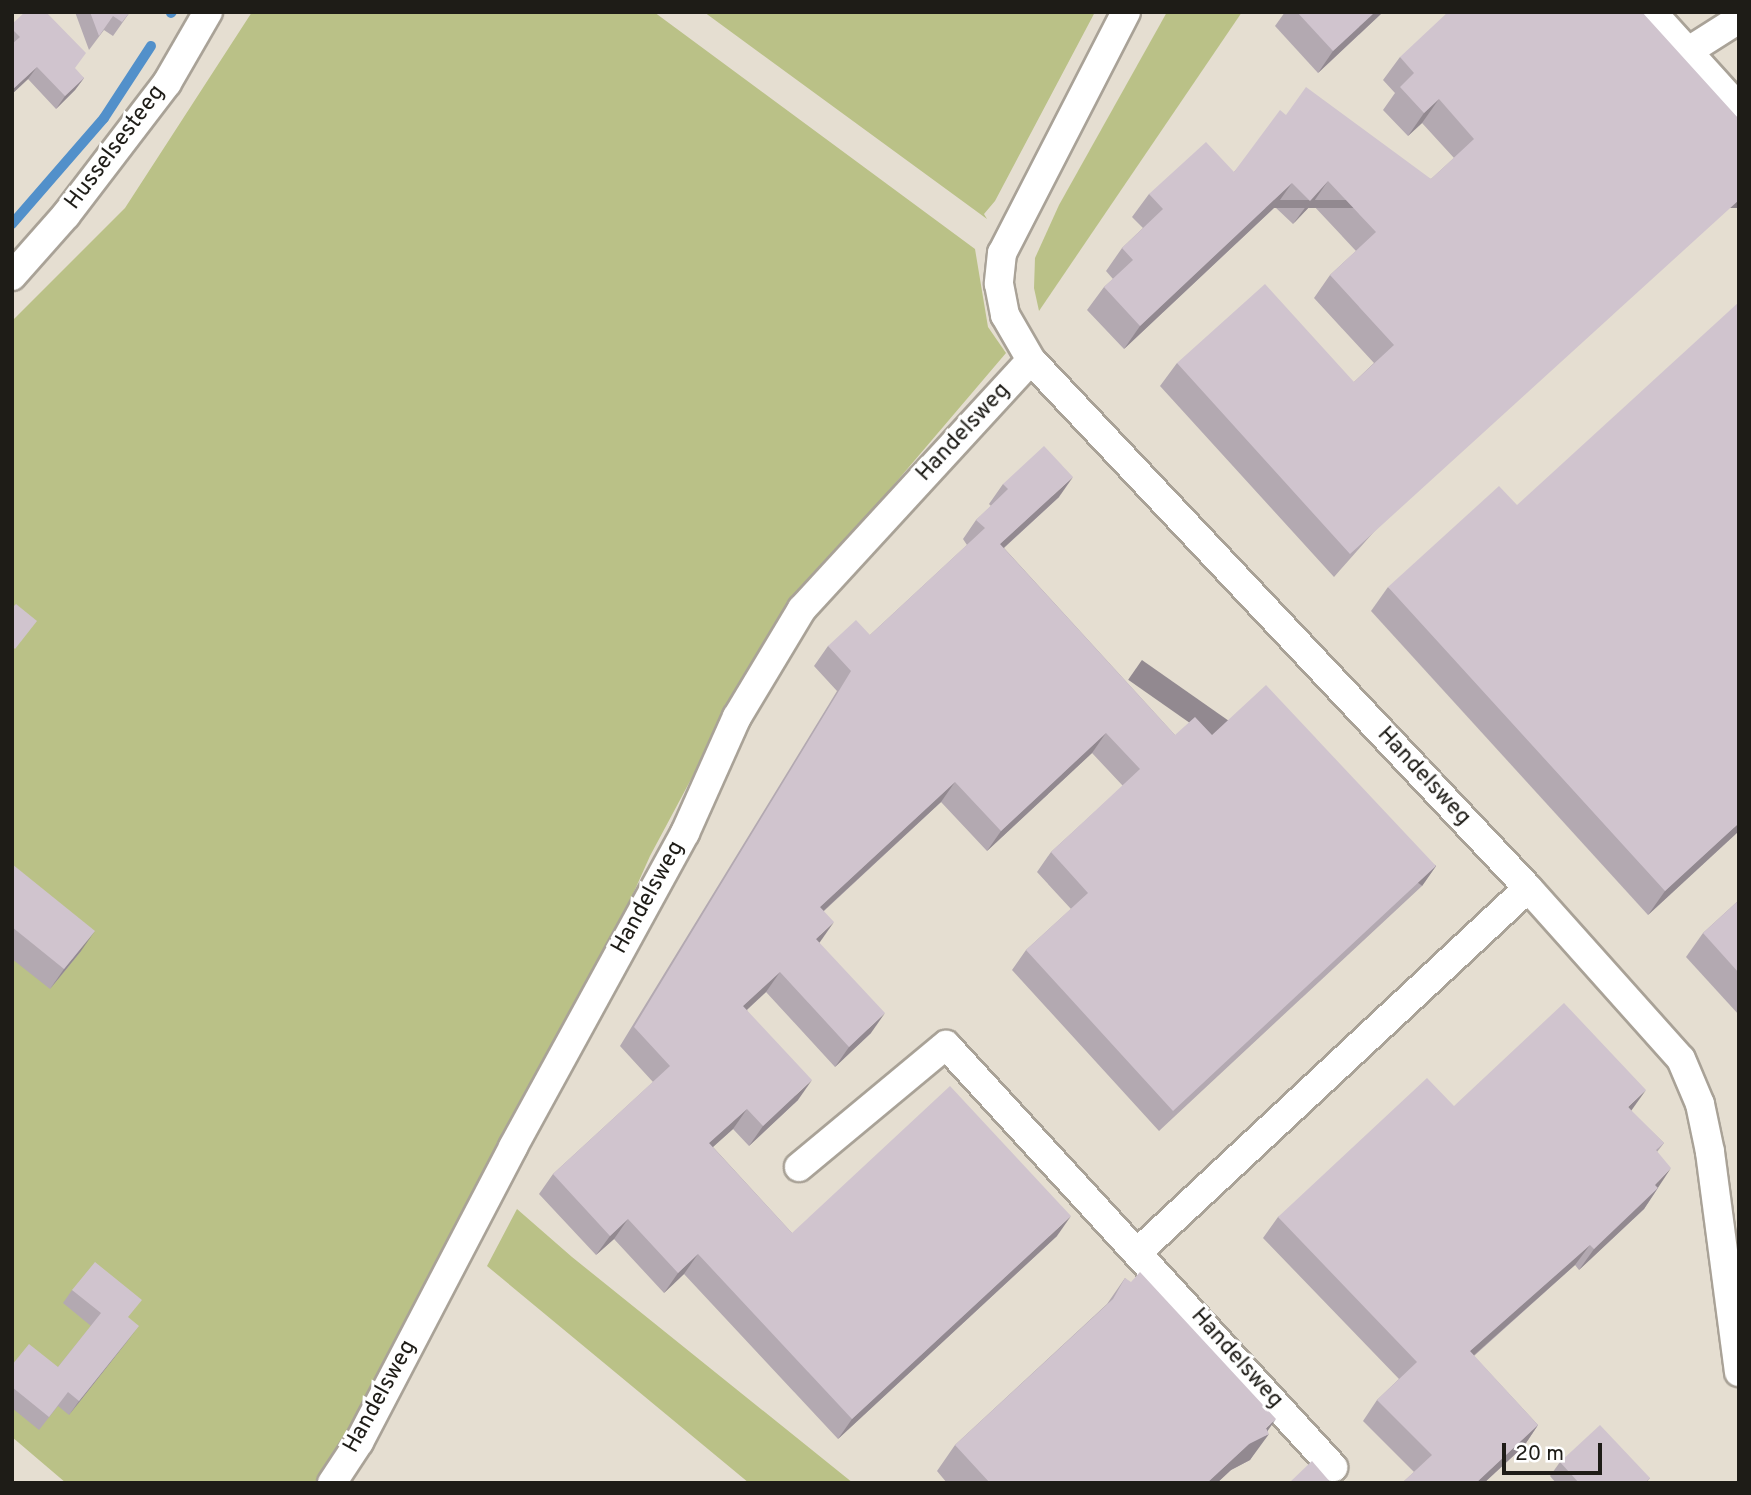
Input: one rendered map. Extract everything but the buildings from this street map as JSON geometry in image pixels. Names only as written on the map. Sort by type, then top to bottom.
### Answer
[{"type":"street","name":"Husselsesteeg","points":[[12,276],[66,215],[167,83],[208,12]]},
{"type":"street","name":"Handelsweg","points":[[1126,12],[1002,253],[999,284],[1005,315],[1031,360],[1528,888],[1681,1059],[1700,1104],[1710,1152],[1739,1372]]},
{"type":"street","points":[[1652,12],[1739,108]]},
{"type":"street","points":[[1687,52],[1739,19]]},
{"type":"street","name":"Handelsweg","points":[[332,1483],[359,1443],[513,1147],[685,833],[737,717],[802,609],[1031,360]]},
{"type":"street","points":[[1139,1251],[1528,888]]},
{"type":"street","name":"Handelsweg","points":[[799,1167],[946,1045],[1139,1251],[1333,1467]]},
{"type":"green space","points":[[252,12],[654,12],[975,249],[988,327],[1006,353],[806,588],[727,712],[650,856],[599,970],[319,1483],[66,1483],[12,1437],[12,321],[125,208]]},
{"type":"green space","points":[[704,12],[1095,12],[995,201],[984,214],[987,219]]},
{"type":"green space","points":[[1167,12],[1242,12],[1039,311],[1034,288],[1035,258],[1059,205]]},
{"type":"green space","points":[[517,1209],[572,1257],[853,1483],[749,1483],[487,1266]]},
{"type":"waterway","points":[[12,224],[104,118],[151,46]]}]
